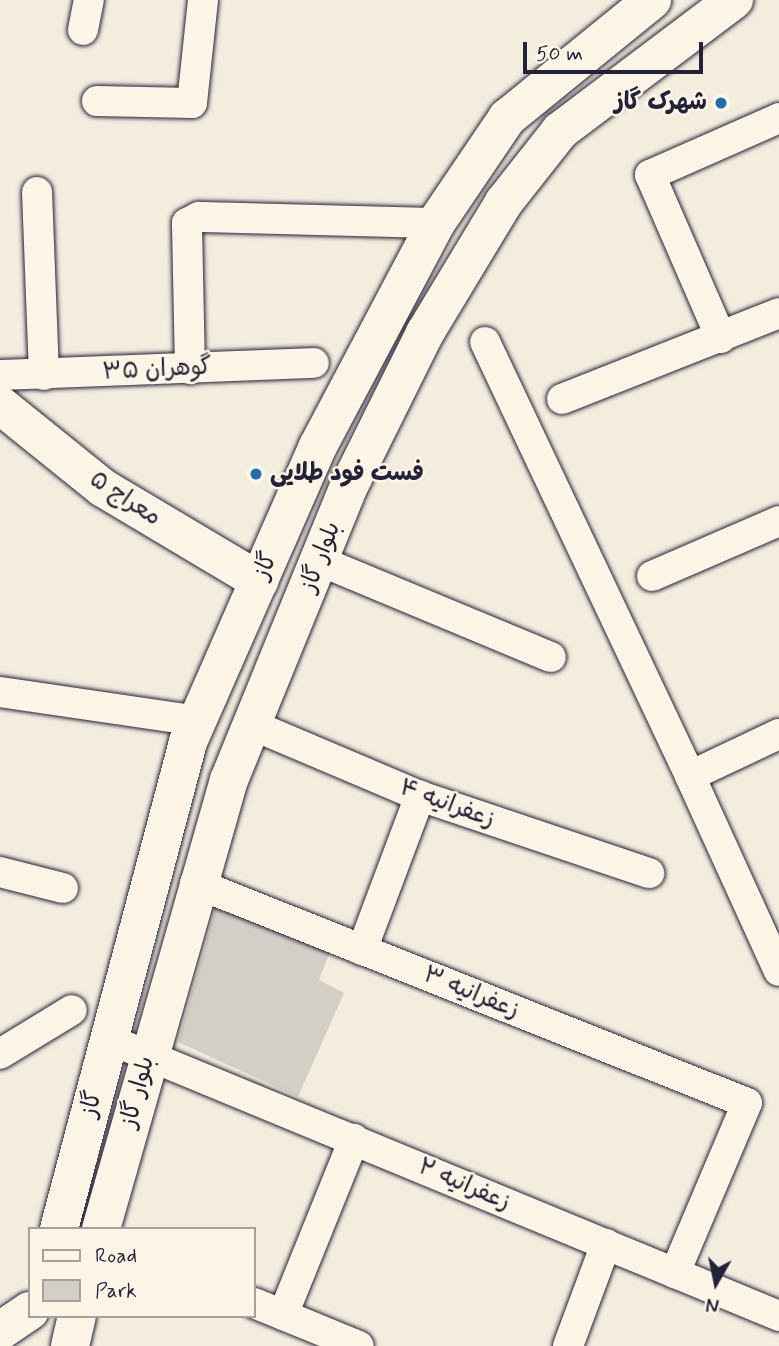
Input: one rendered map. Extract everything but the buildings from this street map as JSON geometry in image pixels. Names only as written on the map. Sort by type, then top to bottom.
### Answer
[{"type":"main road","name":"گاز","points":[[60,1227],[108,1040],[198,721],[318,446],[436,223],[507,118],[652,0]]},
{"type":"main road","name":"بلوار گاز","points":[[103,1227],[195,883],[250,724],[350,484],[425,333],[504,202],[560,131],[734,0]]},
{"type":"main road","name":"معراج ۵","points":[[0,405],[103,488],[259,580]]},
{"type":"main road","points":[[0,1331],[28,1312]]},
{"type":"main road","points":[[29,1346],[36,1318]]},
{"type":"street","points":[[83,30],[89,0]]},
{"type":"street","points":[[97,101],[191,103],[202,0]]},
{"type":"street","points":[[721,338],[650,175],[779,118]]},
{"type":"street","points":[[37,192],[44,375]]},
{"type":"street","points":[[190,369],[187,223],[199,218],[436,223]]},
{"type":"street","points":[[562,399],[779,313]]},
{"type":"street","points":[[485,342],[779,971]]},
{"type":"street","name":"گوهران ۳۵","points":[[0,375],[314,363]]},
{"type":"street","points":[[652,576],[779,521]]},
{"type":"street","points":[[320,561],[551,657]]},
{"type":"street","points":[[0,692],[198,721]]},
{"type":"street","name":"زعفرانیه ۴","points":[[250,724],[420,796],[649,873]]},
{"type":"street","points":[[690,776],[779,734]]},
{"type":"street","points":[[362,950],[420,796]]},
{"type":"street","points":[[0,872],[63,888]]},
{"type":"street","name":"زعفرانیه ۳","points":[[195,883],[747,1103],[675,1273]]},
{"type":"street","points":[[0,1054],[72,1010]]},
{"type":"street","name":"زعفرانیه ۲","points":[[108,1040],[149,1054],[779,1316]]},
{"type":"street","points":[[283,1315],[354,1139]]},
{"type":"street","points":[[568,1346],[606,1244]]},
{"type":"street","points":[[256,1304],[359,1346]]},
{"type":"green space","points":[[217,903],[330,952],[319,980],[344,993],[298,1097],[178,1042]]},
{"type":"place","name":"شهرک گاز","points":[[721,103]]},
{"type":"place","name":"فست فود طلایی","points":[[256,474]]}]
